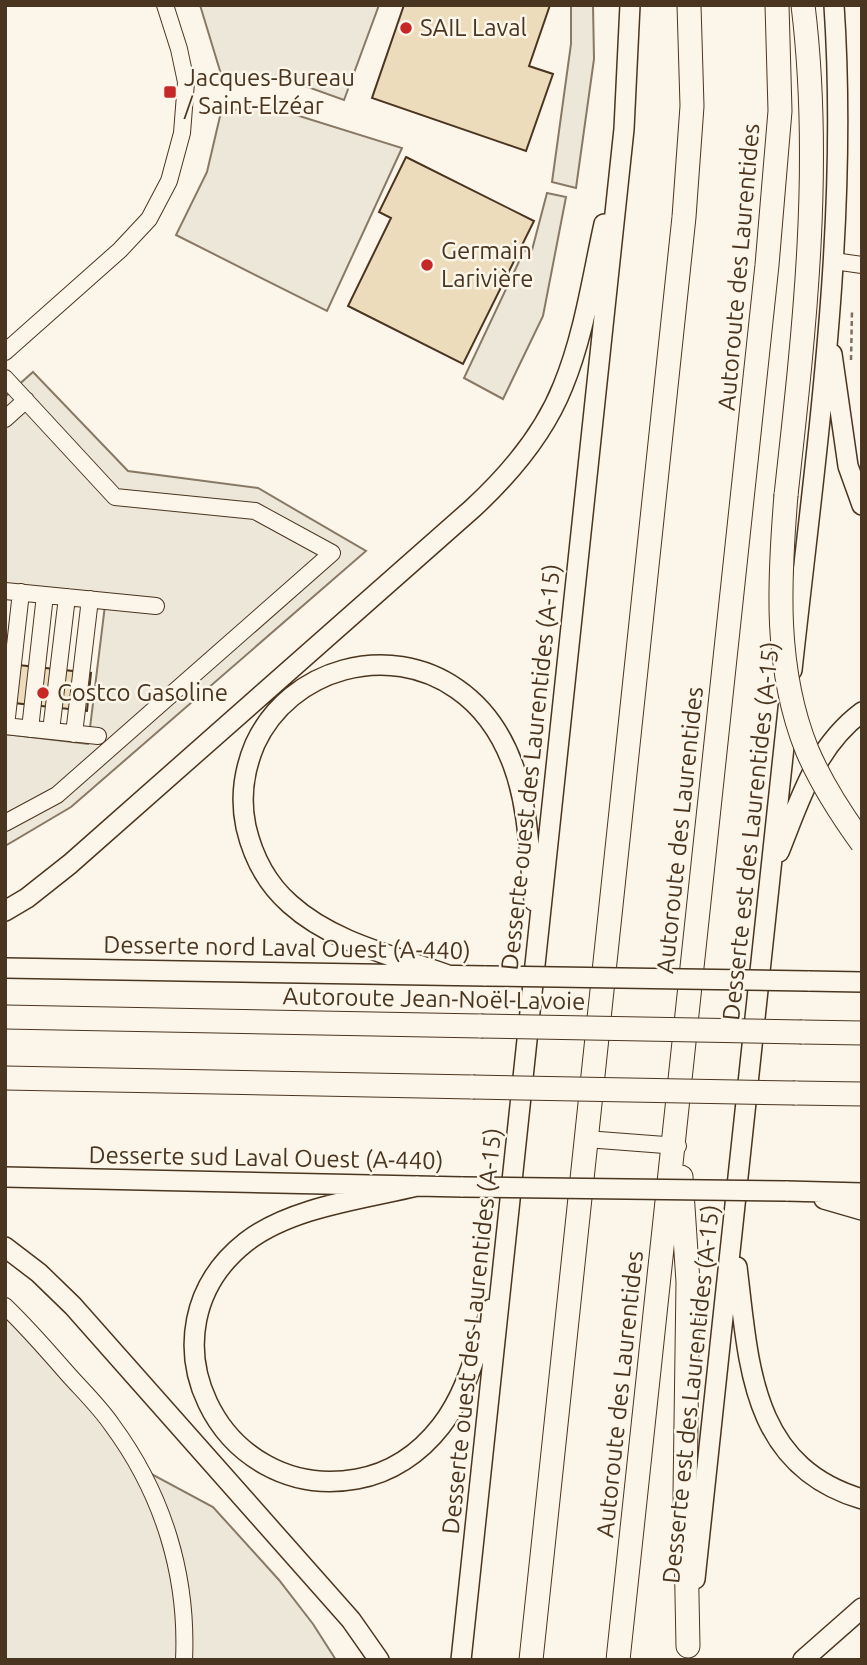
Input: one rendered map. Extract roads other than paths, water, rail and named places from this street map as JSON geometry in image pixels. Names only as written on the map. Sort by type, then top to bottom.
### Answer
[{"type":"highway","points":[[531,1660],[684,217],[692,106],[689,5]]},
{"type":"highway","name":"Autoroute des Laurentides","points":[[618,1660],[676,1146],[676,1119],[774,193],[780,111],[778,5]]},
{"type":"highway","points":[[803,5],[811,146],[810,253],[786,495],[780,619],[787,674],[807,750],[834,801],[862,843]]},
{"type":"highway","name":"Autoroute Jean-Noël-Lavoie","points":[[5,1017],[862,1033]]},
{"type":"highway","points":[[5,1078],[862,1094]]},
{"type":"highway","points":[[676,1146],[688,1282],[685,1493],[687,1653]]},
{"type":"main road","name":"Desserte ouest des Laurentides (A-15)","points":[[461,1660],[622,145],[628,77],[630,5]]},
{"type":"main road","name":"Desserte est des Laurentides (A-15)","points":[[687,1653],[828,333],[834,261],[839,116],[834,5]]},
{"type":"main road","points":[[5,911],[70,864],[472,509],[516,465],[547,419],[570,369],[622,145]]},
{"type":"main road","points":[[828,333],[848,466],[862,505]]},
{"type":"main road","points":[[448,975],[342,938],[314,923],[280,895],[255,855],[243,807],[244,780],[252,753],[262,731],[277,711],[295,694],[318,679],[357,667],[388,664],[403,666],[448,683],[485,715],[507,750],[521,791],[538,936]]},
{"type":"main road","points":[[771,872],[814,766],[840,731],[862,712]]},
{"type":"main road","name":"Desserte nord Laval Ouest (A-440)","points":[[5,968],[840,982],[862,979]]},
{"type":"main road","name":"Desserte sud Laval Ouest (A-440)","points":[[5,1177],[862,1193]]},
{"type":"main road","points":[[417,1186],[325,1207],[276,1224],[249,1240],[215,1275],[197,1320],[195,1363],[208,1404],[232,1440],[257,1461],[303,1479],[327,1482],[350,1480],[378,1473],[400,1463],[429,1440],[454,1407],[502,1279]]},
{"type":"main road","points":[[791,1191],[862,1210]]},
{"type":"main road","points":[[733,1238],[748,1361],[757,1396],[767,1419],[787,1450],[805,1469],[825,1484],[862,1499]]},
{"type":"main road","points":[[5,1247],[39,1273],[73,1306],[351,1620],[379,1660]]},
{"type":"main road","points":[[803,1660],[862,1608]]},
{"type":"street","points":[[5,352],[120,250],[149,219],[169,181],[182,133],[186,82],[165,5]]},
{"type":"street","points":[[834,261],[862,265]]},
{"type":"street","points":[[5,378],[115,496],[255,511],[332,553],[57,795],[5,822]]},
{"type":"street","points":[[5,419],[26,400]]},
{"type":"street","points":[[98,736],[6,726],[13,591],[156,606]]},
{"type":"street","points":[[30,729],[45,595]]},
{"type":"street","points":[[51,731],[67,597]]},
{"type":"street","points":[[74,734],[89,599]]},
{"type":"street","points":[[586,1139],[676,1146]]},
{"type":"street","points":[[5,1306],[101,1410],[142,1473],[167,1527],[178,1566],[184,1607],[184,1660]]},
{"type":"place","name":"SAIL Laval","points":[[406,28]]},
{"type":"place","name":"Jacques-Bureau / Saint-Elzéar","points":[[170,92]]},
{"type":"place","name":"Germain Larivière","points":[[427,265]]},
{"type":"place","name":"Costco Gasoline","points":[[43,693]]}]
